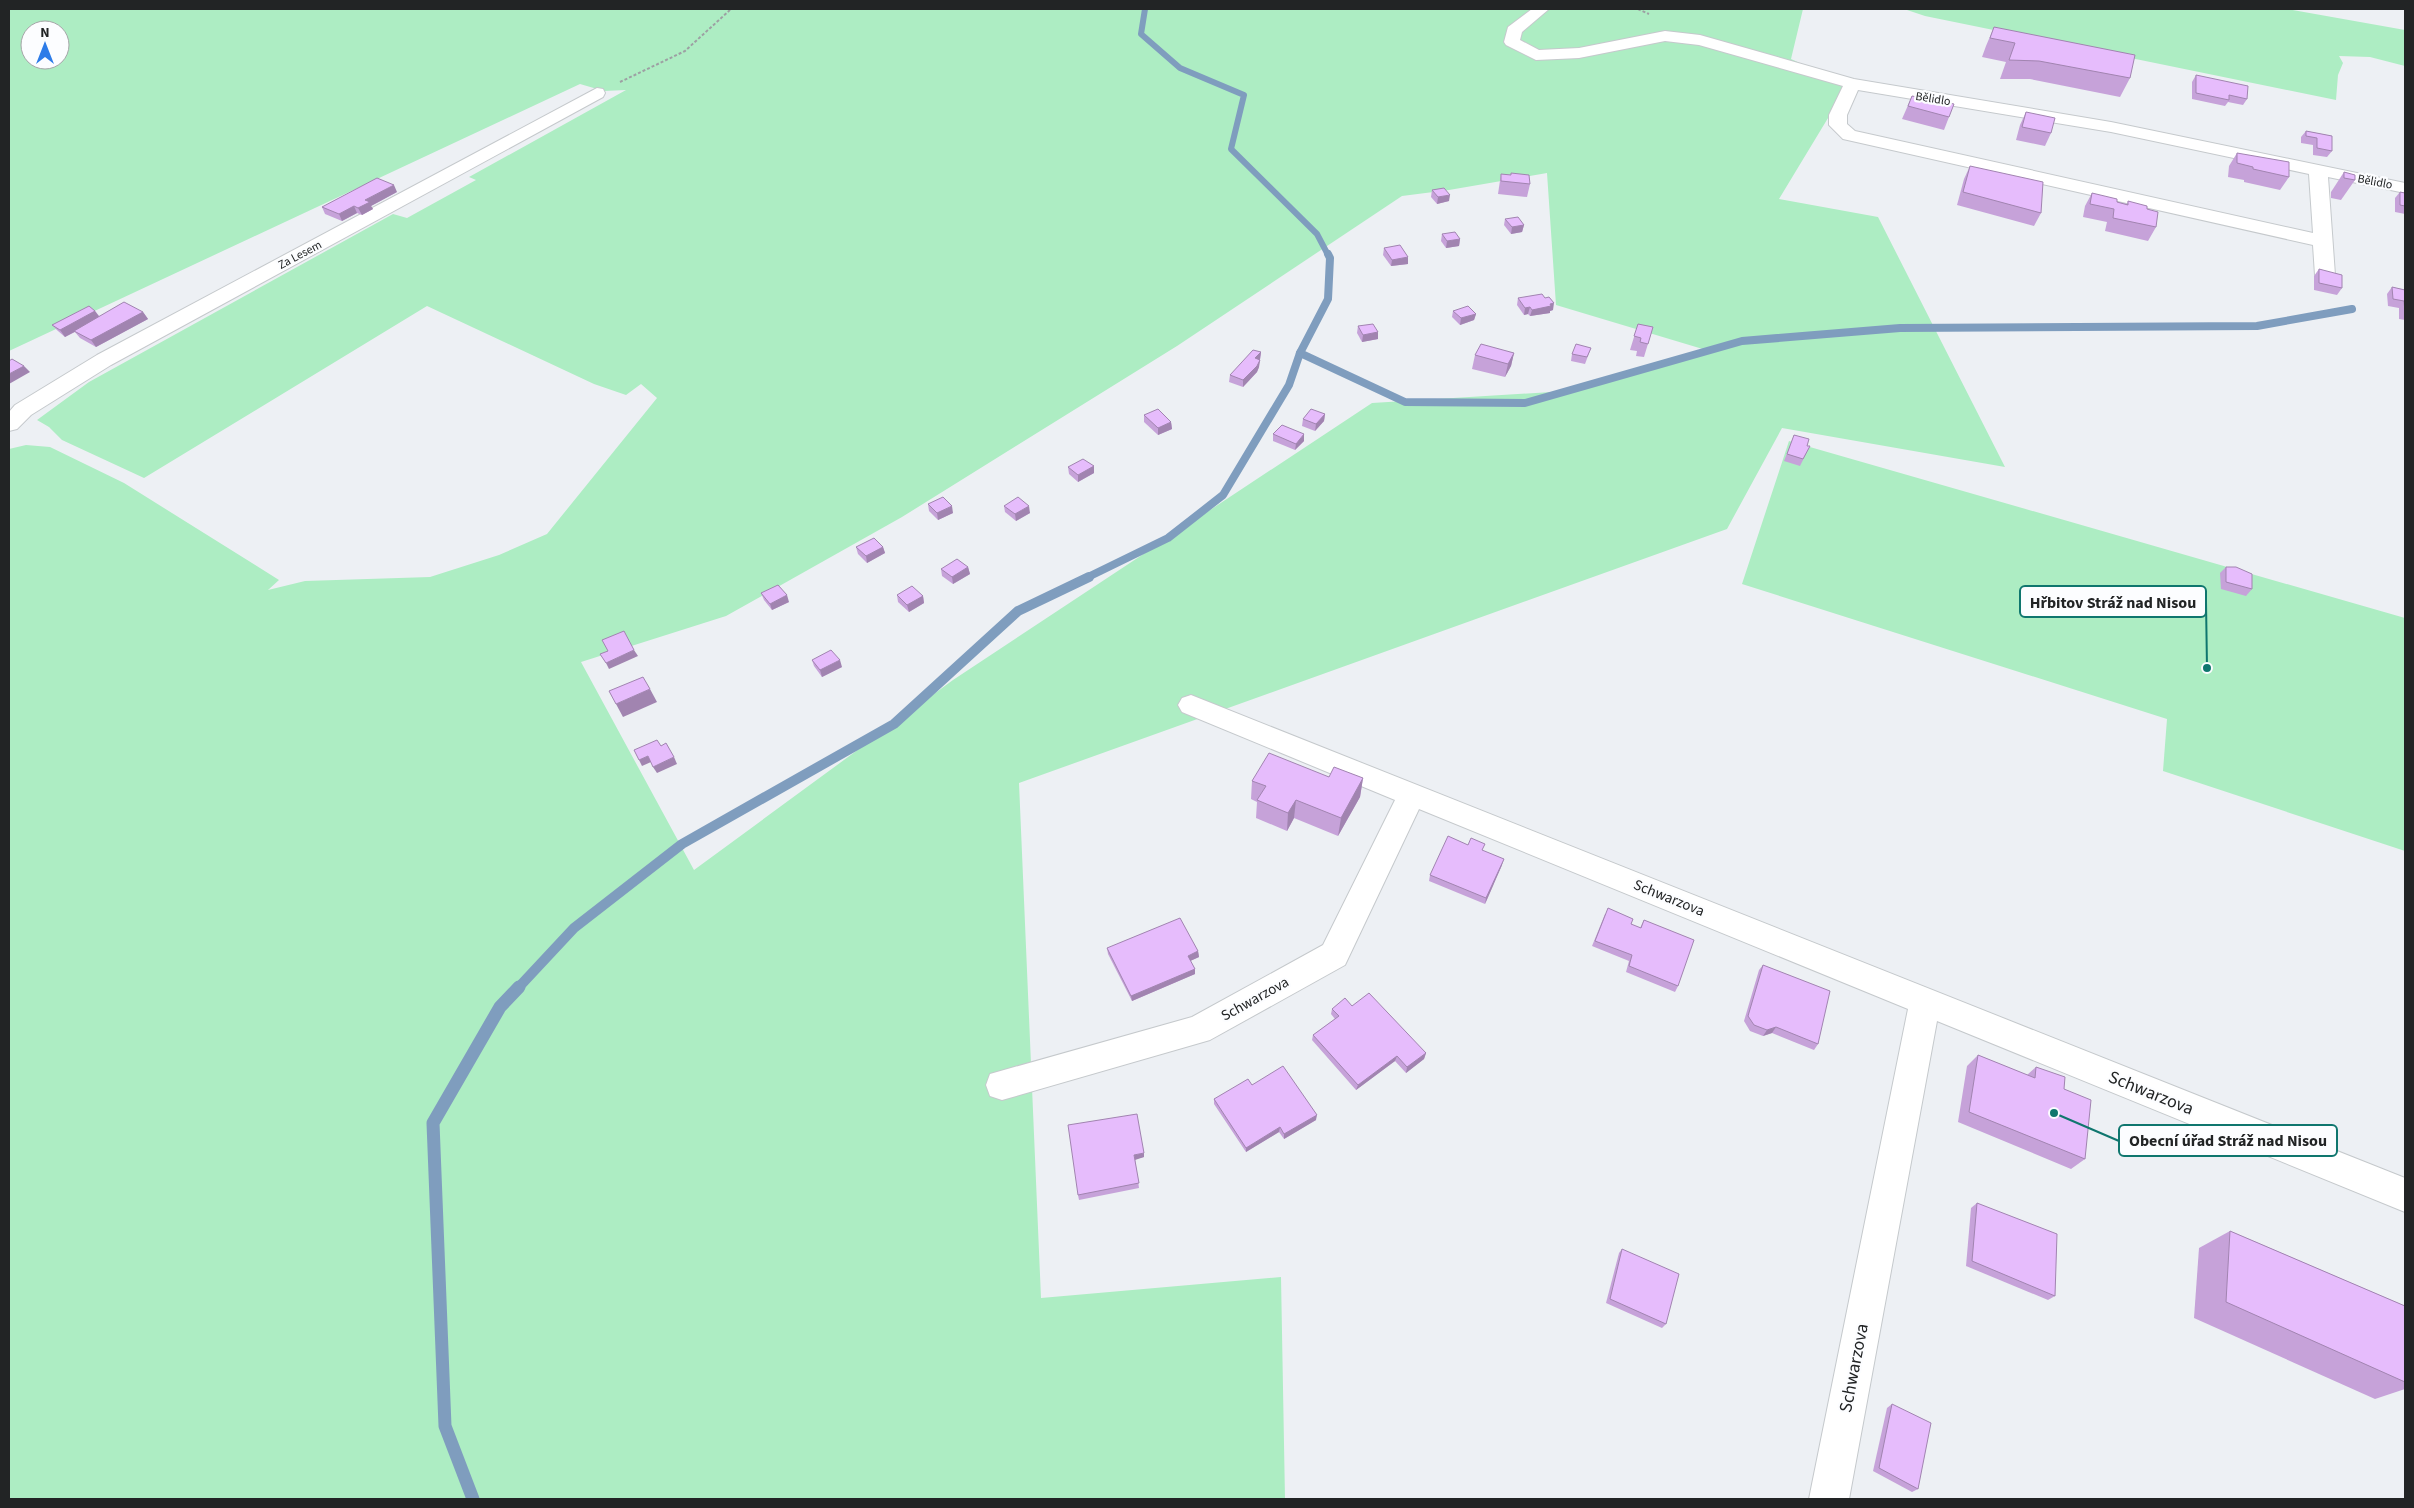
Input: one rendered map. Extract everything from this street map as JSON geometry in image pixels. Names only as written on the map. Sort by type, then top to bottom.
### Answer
[{"type":"street","name":"Bělidlo","points":[[1541,9],[1514,30],[1512,42],[1536,55],[1579,53],[1665,36],[1700,40],[1852,84],[2111,127],[2405,188]]},
{"type":"street","points":[[1852,84],[1838,114],[1838,125],[1849,135],[2323,240]]},
{"type":"street","name":"Za Lesem","points":[[9,424],[23,410],[104,360],[382,212],[597,93]]},
{"type":"street","points":[[2318,171],[2325,275]]},
{"type":"street","name":"Schwarzova","points":[[1191,705],[2405,1195]]},
{"type":"street","name":"Schwarzova","points":[[1002,1084],[1199,1030],[1334,955],[1412,794]]},
{"type":"street","name":"Schwarzova","points":[[1829,1499],[1925,1001]]},
{"type":"path","points":[[597,93],[685,51],[731,9]]},
{"type":"green space","points":[[9,9],[1803,9],[1791,59],[1848,85],[1779,199],[1878,217],[2005,467],[1782,428],[1727,529],[1019,783],[1041,1298],[1281,1277],[1285,1499],[9,1499],[9,449],[26,445],[50,447],[124,483],[279,580],[268,590],[305,581],[430,577],[499,555],[547,534],[657,398],[641,384],[626,395],[594,384],[427,306],[144,478],[62,440],[49,427],[37,420],[89,382],[393,214],[407,218],[476,180],[469,177],[626,90],[604,91],[580,84],[9,351]],"holes":[[[1547,173],[1556,305],[1706,350],[1567,391],[1372,403],[953,680],[694,870],[581,662],[726,616],[902,517],[1177,346],[1402,196]]]},
{"type":"green space","points":[[1904,9],[2287,9],[2405,30],[2405,66],[2370,57],[2339,56],[2343,63],[2338,75],[2336,100],[1925,16]]},
{"type":"green space","points":[[1789,441],[2405,618],[2405,851],[2163,771],[2167,719],[1742,584]]},
{"type":"building","points":[[1994,27],[2135,55],[2130,78],[2039,61],[2009,60],[2015,43],[1990,38]]},
{"type":"building","points":[[2196,75],[2248,86],[2247,99],[2229,95],[2229,100],[2196,93]]},
{"type":"building","points":[[1912,96],[1954,104],[1949,117],[1908,106]]},
{"type":"building","points":[[2026,112],[2055,118],[2051,133],[2022,127]]},
{"type":"building","points":[[2306,131],[2332,136],[2332,151],[2317,148],[2317,138],[2306,136]]},
{"type":"building","points":[[2237,153],[2289,162],[2289,177],[2253,169],[2253,167],[2237,163]]},
{"type":"building","points":[[1970,166],[2043,182],[2041,213],[1963,192]]},
{"type":"building","points":[[2344,172],[2355,175],[2355,180],[2344,178]]},
{"type":"building","points":[[1511,173],[1529,175],[1530,184],[1501,181],[1501,174],[1511,175]]},
{"type":"building","points":[[377,178],[394,185],[365,200],[370,202],[358,208],[354,206],[339,214],[322,207]]},
{"type":"building","points":[[1444,188],[1450,195],[1438,197],[1432,190]]},
{"type":"building","points":[[2400,192],[2405,193],[2405,206],[2400,205]]},
{"type":"building","points":[[2092,193],[2117,199],[2117,202],[2128,205],[2128,201],[2147,206],[2147,209],[2158,212],[2156,227],[2113,218],[2114,209],[2090,204]]},
{"type":"building","points":[[1518,217],[1524,225],[1512,227],[1505,219]]},
{"type":"building","points":[[1455,232],[1460,239],[1447,241],[1442,234]]},
{"type":"building","points":[[1400,245],[1408,257],[1392,260],[1384,248]]},
{"type":"building","points":[[2319,269],[2342,275],[2342,288],[2319,283]]},
{"type":"building","points":[[2392,287],[2405,290],[2405,312],[2404,301],[2393,299]]},
{"type":"building","points":[[1542,294],[1545,298],[1549,297],[1554,303],[1550,304],[1551,306],[1532,310],[1530,307],[1525,308],[1518,298]]},
{"type":"building","points":[[124,302],[143,312],[91,340],[74,331]]},
{"type":"building","points":[[89,306],[95,311],[60,330],[52,325]]},
{"type":"building","points":[[1468,306],[1476,314],[1461,318],[1453,311]]},
{"type":"building","points":[[1373,324],[1378,332],[1363,335],[1358,326]]},
{"type":"building","points":[[1638,324],[1653,327],[1648,344],[1640,342],[1641,338],[1634,336]]},
{"type":"building","points":[[1481,344],[1514,353],[1508,364],[1475,355]]},
{"type":"building","points":[[1576,344],[1591,348],[1587,357],[1572,354]]},
{"type":"building","points":[[1253,350],[1261,352],[1255,358],[1260,360],[1257,366],[1243,380],[1230,375]]},
{"type":"building","points":[[12,359],[24,366],[9,374],[9,361]]},
{"type":"building","points":[[1158,409],[1171,422],[1158,428],[1144,415]]},
{"type":"building","points":[[1311,409],[1325,414],[1316,424],[1303,419]]},
{"type":"building","points":[[1282,425],[1304,434],[1296,444],[1273,434]]},
{"type":"building","points":[[1794,435],[1809,439],[1807,446],[1810,446],[1803,459],[1787,454]]},
{"type":"building","points":[[1083,459],[1094,466],[1078,475],[1068,467]]},
{"type":"building","points":[[943,497],[952,506],[937,513],[928,504]]},
{"type":"building","points":[[1018,497],[1029,506],[1015,514],[1004,506]]},
{"type":"building","points":[[874,538],[883,547],[866,556],[856,547]]},
{"type":"building","points":[[957,559],[968,567],[952,577],[941,569]]},
{"type":"building","points":[[2226,567],[2236,567],[2252,574],[2252,589],[2226,582]]},
{"type":"building","points":[[778,585],[787,595],[770,604],[761,593]]},
{"type":"building","points":[[912,586],[923,596],[907,605],[897,595]]},
{"type":"building","points":[[624,631],[634,650],[606,663],[600,654],[608,651],[602,640]]},
{"type":"building","points":[[831,650],[840,660],[820,670],[812,660]]},
{"type":"building","points":[[643,677],[650,689],[616,704],[609,691]]},
{"type":"building","points":[[657,740],[661,746],[666,743],[674,757],[653,767],[648,756],[639,760],[634,750]]},
{"type":"building","points":[[1269,753],[1329,777],[1334,767],[1363,778],[1341,818],[1296,800],[1288,813],[1257,800],[1266,786],[1252,781]]},
{"type":"building","points":[[1448,836],[1468,845],[1471,838],[1485,844],[1482,850],[1504,859],[1486,898],[1430,875]]},
{"type":"building","points":[[1608,908],[1633,919],[1631,924],[1641,928],[1644,920],[1694,940],[1678,986],[1629,966],[1632,955],[1595,941]]},
{"type":"building","points":[[1180,918],[1198,951],[1188,956],[1195,969],[1131,996],[1107,948]]},
{"type":"building","points":[[1763,965],[1830,991],[1818,1044],[1776,1027],[1767,1030],[1754,1025],[1748,1016]]},
{"type":"building","points":[[1369,993],[1426,1053],[1407,1067],[1397,1056],[1358,1085],[1313,1035],[1339,1016],[1332,1009],[1345,998],[1352,1006]]},
{"type":"building","points":[[1978,1055],[2035,1078],[2036,1067],[2065,1077],[2064,1089],[2091,1100],[2085,1159],[1969,1112]]},
{"type":"building","points":[[1283,1066],[1317,1115],[1284,1134],[1280,1127],[1246,1148],[1214,1099],[1248,1079],[1252,1085]]},
{"type":"building","points":[[1137,1114],[1144,1153],[1134,1155],[1139,1183],[1078,1195],[1068,1125]]},
{"type":"building","points":[[1977,1203],[2057,1234],[2055,1296],[1972,1261]]},
{"type":"building","points":[[2230,1231],[2405,1306],[2405,1382],[2226,1302]]},
{"type":"building","points":[[1622,1249],[1679,1274],[1666,1324],[1610,1299]]},
{"type":"building","points":[[1892,1404],[1931,1423],[1918,1489],[1879,1468]]},
{"type":"waterway","points":[[1145,9],[1141,34],[1180,68],[1244,95],[1231,149],[1317,234],[1328,255]]},
{"type":"waterway","points":[[1300,353],[1328,299],[1330,258],[1328,254]]},
{"type":"waterway","points":[[1300,353],[1405,402],[1525,403],[1742,341],[1900,328],[2257,326],[2352,309]]},
{"type":"waterway","points":[[1086,578],[1168,538],[1223,495],[1289,385],[1300,353]]},
{"type":"waterway","points":[[518,988],[574,928],[682,844],[894,724],[1018,611],[1089,577]]},
{"type":"waterway","points":[[473,1499],[445,1426],[433,1123],[500,1007],[519,987]]},
{"type":"place","name":"Hřbitov Stráž nad Nisou","points":[[2207,668]]},
{"type":"place","name":"Obecní úřad Stráž nad Nisou","points":[[2054,1113]]}]
